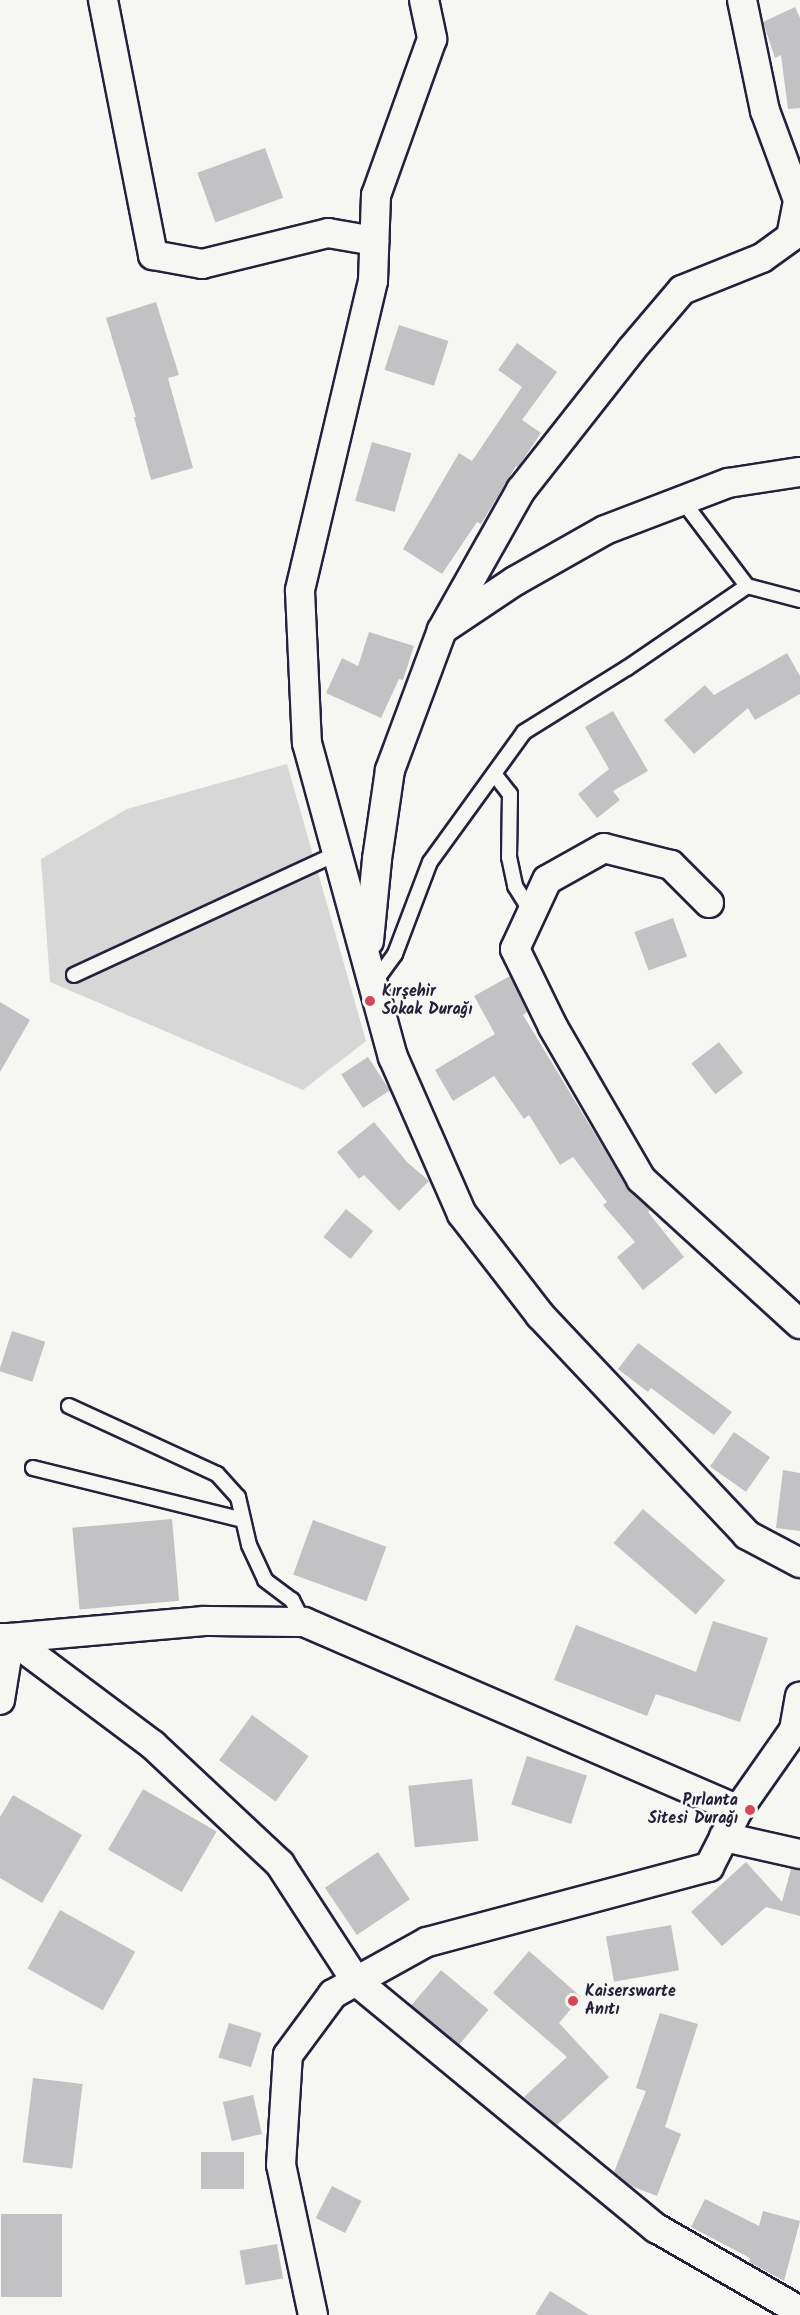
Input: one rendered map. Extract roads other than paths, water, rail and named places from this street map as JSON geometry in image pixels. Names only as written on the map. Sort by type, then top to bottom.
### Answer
[{"type":"street","points":[[103,0],[153,255],[202,264],[328,233],[374,241]]},
{"type":"street","points":[[424,0],[432,39],[376,195],[373,281],[300,591],[307,743],[393,1057],[462,1214],[540,1315],[747,1535],[800,1563]]},
{"type":"street","points":[[371,972],[376,859],[390,770],[442,630],[521,490],[631,350],[682,290],[762,258],[791,237],[798,200],[765,111],[742,0]]},
{"type":"street","points":[[442,630],[515,581],[605,530],[728,483],[800,472]]},
{"type":"street","points":[[709,903],[672,865],[604,848],[547,880],[515,949],[554,1027],[641,1179],[800,1324]]},
{"type":"street","points":[[5,1638],[204,1620],[304,1622],[738,1810]]},
{"type":"street","points":[[0,1700],[5,1638]]},
{"type":"street","points":[[5,1638],[153,1745],[280,1864],[356,1981],[656,2228],[800,2311]]},
{"type":"street","points":[[313,2315],[281,2165],[288,2055],[333,1994],[427,1942],[709,1867],[738,1810],[794,1730],[800,1697]]},
{"type":"street","points":[[724,1837],[800,1854]]},
{"type":"lane","points":[[682,500],[747,586],[800,600]]},
{"type":"lane","points":[[371,972],[394,954],[430,862],[524,732],[627,668],[747,586]]},
{"type":"lane","points":[[495,775],[510,794],[509,857],[515,886],[532,913]]},
{"type":"lane","points":[[74,975],[338,853]]},
{"type":"lane","points":[[69,1406],[217,1474],[238,1497],[249,1545],[265,1580],[292,1600],[304,1622]]},
{"type":"lane","points":[[33,1468],[243,1520]]},
{"type":"place","name":"Kırşehir Sokak Durağı","points":[[370,1001]]},
{"type":"place","name":"Pırlanta Sitesi Durağı","points":[[750,1810]]},
{"type":"place","name":"Kaiserswarte Anıtı","points":[[573,2001]]}]
